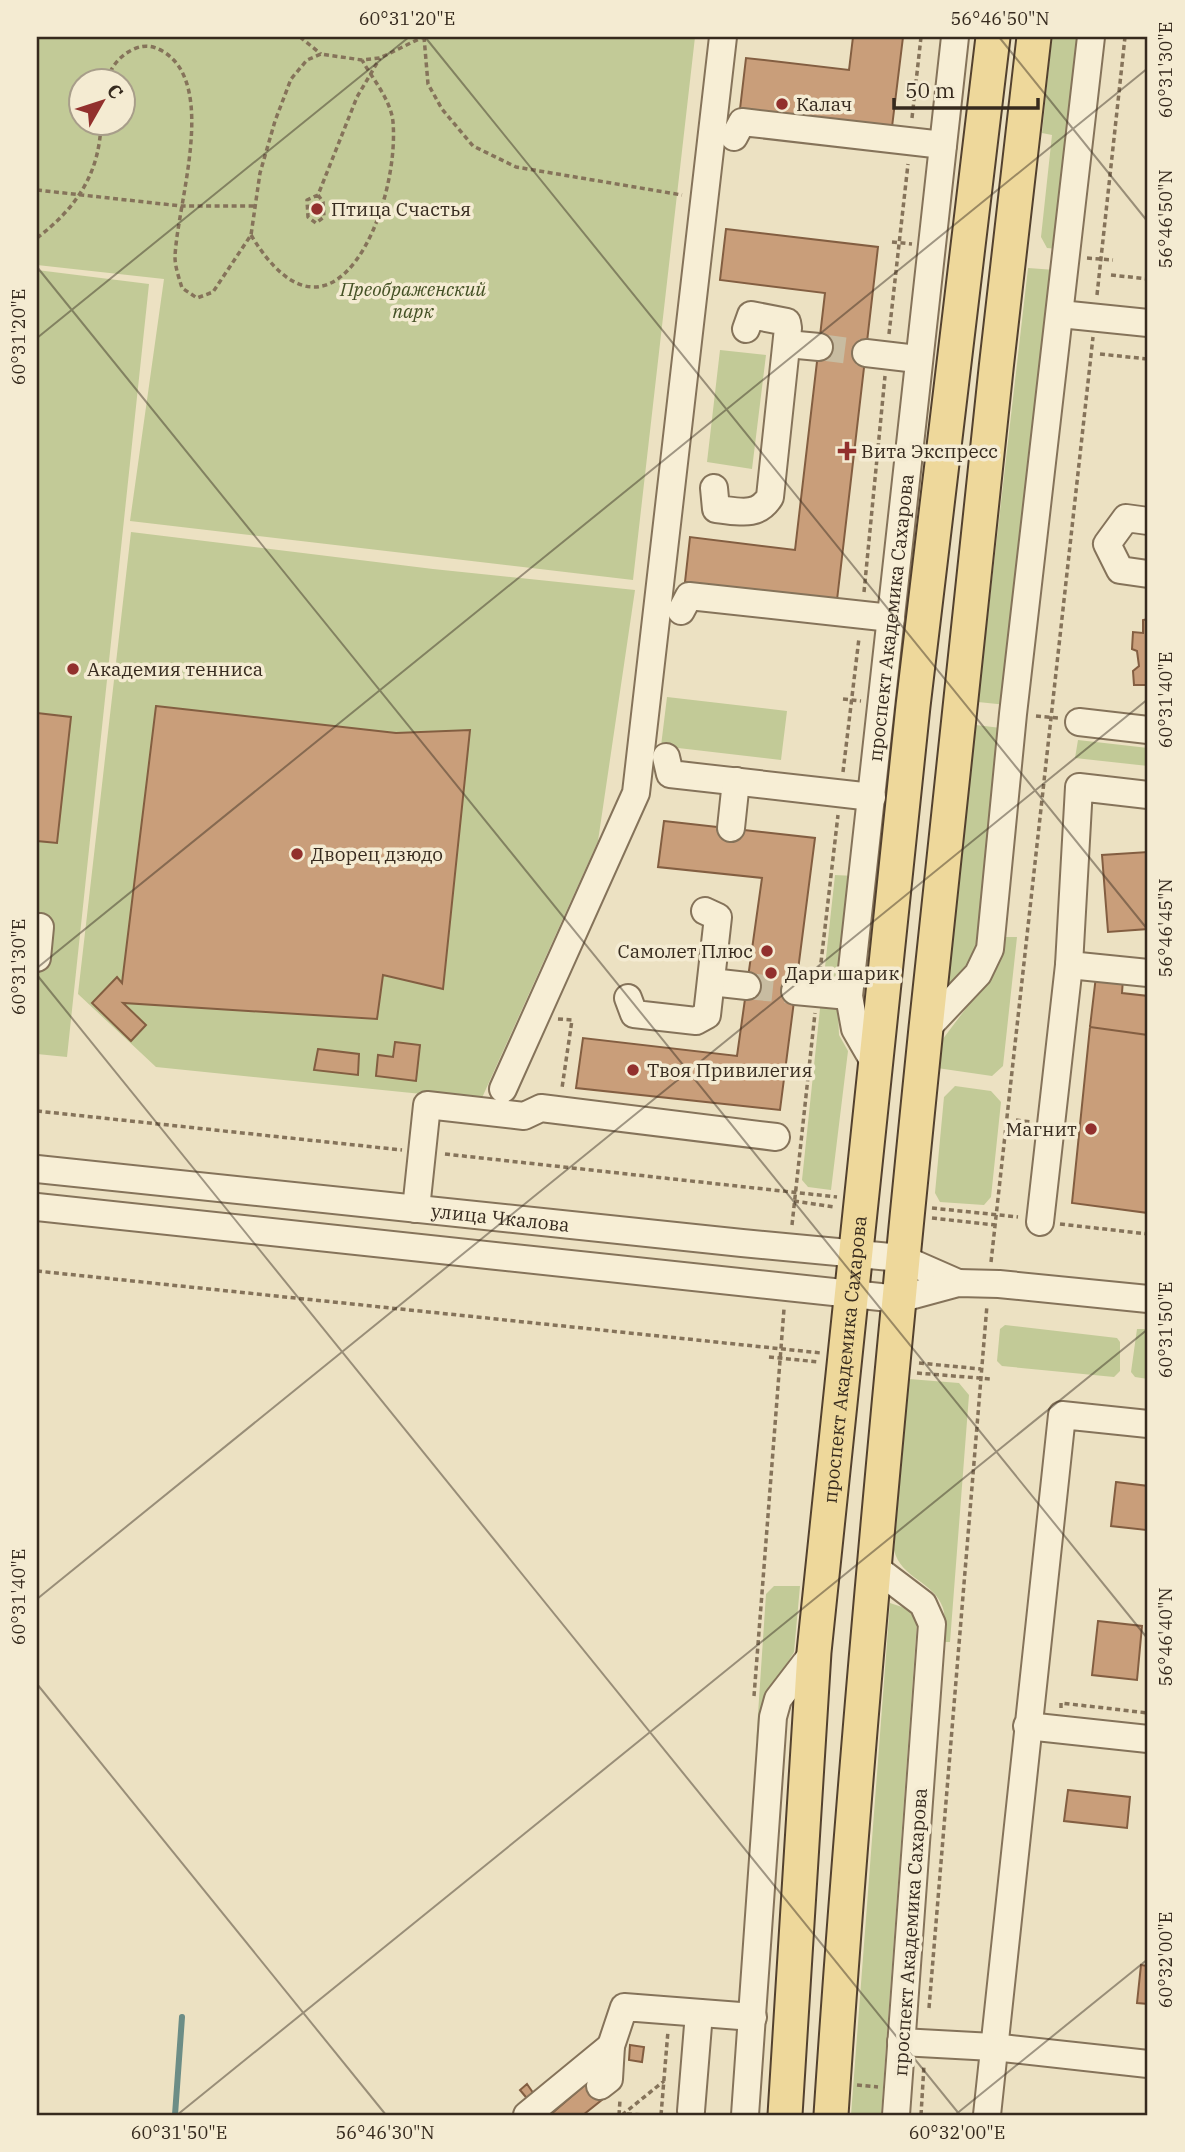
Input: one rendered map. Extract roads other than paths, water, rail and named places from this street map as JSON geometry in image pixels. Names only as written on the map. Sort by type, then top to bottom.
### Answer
[{"type":"main road","name":"проспект Академика Сахарова","points":[[785,2115],[814,1652],[913,706],[993,37]]},
{"type":"main road","points":[[831,2115],[873,1566],[901,1258],[959,696],[1034,37]]},
{"type":"street","points":[[503,1089],[636,793],[723,37]]},
{"type":"street","name":"проспект Академика Сахарова","points":[[877,1067],[855,1030],[849,996],[955,37]]},
{"type":"street","points":[[926,1029],[978,974],[990,948],[1013,714],[1091,37]]},
{"type":"street","points":[[734,137],[742,122],[808,123],[943,145]]},
{"type":"street","points":[[1060,314],[1148,323]]},
{"type":"street","points":[[714,488],[716,509],[752,513],[763,508],[770,497],[789,328],[787,322],[779,318],[751,315],[746,329]]},
{"type":"street","points":[[787,344],[818,347]]},
{"type":"street","points":[[876,354],[918,359]]},
{"type":"street","points":[[1148,521],[1126,518],[1107,544],[1120,570],[1148,574]]},
{"type":"street","points":[[681,611],[689,596],[891,618]]},
{"type":"street","points":[[1079,722],[1148,730]]},
{"type":"street","points":[[666,757],[670,774],[872,797]]},
{"type":"street","points":[[731,828],[736,781]]},
{"type":"street","points":[[1040,1222],[1069,965],[1079,787],[1148,795]]},
{"type":"street","points":[[628,998],[634,1014],[696,1021],[707,1015],[718,917],[705,912]]},
{"type":"street","points":[[37,958],[40,927]]},
{"type":"street","points":[[1069,965],[1148,974]]},
{"type":"street","points":[[711,982],[747,986]]},
{"type":"street","points":[[806,992],[849,996]]},
{"type":"street","points":[[416,1209],[426,1105],[524,1116],[541,1108],[776,1137]]},
{"type":"street","name":"улица Чкалова","points":[[37,1169],[789,1248],[856,1252],[901,1258],[958,1283]]},
{"type":"street","name":"улица Чкалова","points":[[37,1207],[899,1300],[958,1283],[989,1283],[1148,1299]]},
{"type":"street","points":[[987,2115],[1062,1415],[1148,1424]]},
{"type":"street","name":"проспект Академика Сахарова","points":[[873,1566],[923,1604],[932,1624],[913,2043],[897,2115]]},
{"type":"street","points":[[745,2115],[773,1717],[778,1699],[814,1652]]},
{"type":"street","points":[[1027,1726],[1148,1739]]},
{"type":"street","points":[[600,2086],[609,2079],[611,2046],[624,2007],[753,2017]]},
{"type":"street","points":[[691,2111],[698,2013]]},
{"type":"street","points":[[913,2043],[993,2047],[1148,2064]]},
{"type":"street","points":[[527,2115],[611,2046]]},
{"type":"waterway","points":[[175,2115],[182,2017]]},
{"type":"tunnel","points":[[819,347],[866,353]]},
{"type":"tunnel","points":[[747,986],[795,991]]},
{"type":"place","name":"Калач","points":[[782,104]]},
{"type":"place","name":"Птица Счастья","points":[[317,209]]},
{"type":"place","name":"Вита Экспресс","points":[[847,451]]},
{"type":"place","name":"Академия тенниса","points":[[73,669]]},
{"type":"place","name":"Дворец дзюдо","points":[[297,854]]},
{"type":"place","name":"Самолет Плюс","points":[[767,951]]},
{"type":"place","name":"Дари шарик","points":[[771,973]]},
{"type":"place","name":"Твоя Привилегия","points":[[633,1070]]},
{"type":"place","name":"Магнит","points":[[1091,1129]]},
{"type":"park label","name":"Преображенский парк","points":[[413,300]]}]
